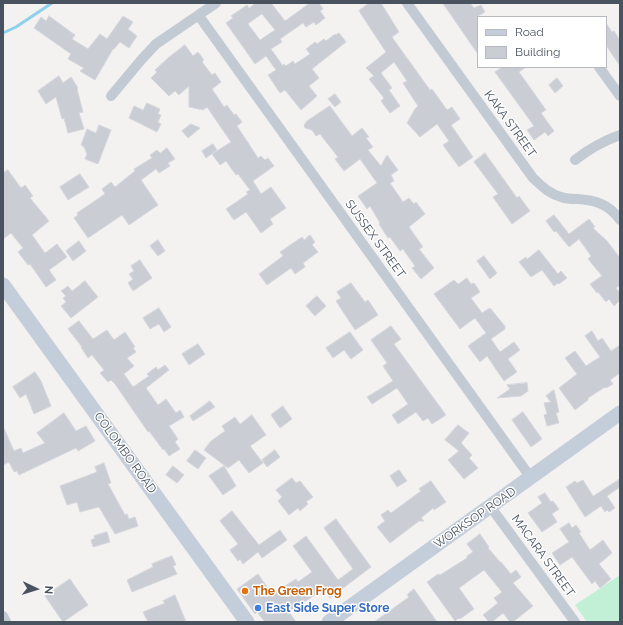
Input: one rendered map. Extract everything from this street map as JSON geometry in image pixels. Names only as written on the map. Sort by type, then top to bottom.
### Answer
[{"type":"street","points":[[111,96],[142,58],[156,44],[216,3]]},
{"type":"street","name":"KAKA STREET","points":[[407,3],[533,178],[547,191],[562,198],[585,199],[602,203],[617,215],[620,220]]},
{"type":"street","name":"SUSSEX STREET","points":[[199,16],[531,478]]},
{"type":"street","points":[[600,68],[620,96]]},
{"type":"street","points":[[575,160],[591,148],[620,136]]},
{"type":"street","name":"COLOMBO ROAD","points":[[3,285],[247,622]]},
{"type":"street","name":"WORKSOP ROAD","points":[[329,622],[620,413]]},
{"type":"street","name":"MACARA STREET","points":[[490,506],[574,622]]},
{"type":"street","points":[[3,616],[6,622]]},
{"type":"green space","points":[[620,575],[620,622],[587,622],[575,605]]},
{"type":"building","points":[[256,3],[271,3],[285,21],[310,3],[319,3],[323,9],[320,11],[325,18],[316,25],[314,22],[306,27],[303,23],[280,39],[282,42],[271,49],[283,66],[284,64],[286,66],[293,61],[295,64],[310,54],[306,49],[315,42],[317,44],[324,39],[326,41],[335,34],[336,35],[339,33],[346,42],[312,69],[319,78],[309,86],[317,96],[301,110],[285,90],[280,93],[268,75],[276,70],[266,56],[255,64],[226,23],[233,18],[231,16],[247,5],[249,8]],"holes":[[[262,14],[275,30],[260,40],[248,24]]]},
{"type":"building","points":[[369,3],[381,3],[399,32],[392,37],[430,90],[432,89],[447,110],[452,107],[460,119],[451,125],[473,157],[459,167],[443,145],[449,141],[437,124],[420,137],[407,123],[418,106],[403,83],[407,81],[394,62],[381,73],[392,88],[389,90],[400,106],[390,113],[381,101],[384,98],[369,79],[374,76],[366,68],[386,52],[359,11]]},
{"type":"building","points":[[443,3],[470,3],[474,8],[481,5],[485,12],[477,16],[477,53]]},
{"type":"building","points":[[49,16],[75,35],[72,39],[88,49],[100,34],[107,39],[123,16],[133,22],[128,29],[137,36],[129,48],[120,42],[113,49],[95,80],[80,71],[84,68],[68,59],[71,54],[34,28],[41,17],[46,21]]},
{"type":"building","points":[[607,24],[620,40],[620,66],[607,46]]},
{"type":"building","points":[[185,45],[193,56],[198,52],[204,60],[202,62],[212,75],[215,73],[221,82],[212,89],[224,107],[227,105],[234,115],[236,114],[242,122],[237,126],[258,158],[261,156],[265,160],[268,158],[274,166],[253,181],[261,194],[271,187],[286,208],[270,219],[273,224],[261,233],[246,212],[234,220],[226,209],[248,194],[246,192],[250,190],[238,174],[236,175],[226,161],[220,165],[212,154],[231,142],[207,107],[203,110],[189,107],[189,86],[179,95],[175,91],[169,96],[151,78],[157,72],[155,70]]},
{"type":"building","points":[[501,68],[525,68],[519,72],[546,110],[541,113],[554,131],[548,136],[545,132],[534,140],[527,130],[534,126],[495,72]]},
{"type":"building","points":[[59,76],[63,83],[71,77],[78,88],[83,112],[79,113],[84,129],[68,133],[64,118],[62,119],[56,97],[46,104],[38,91]]},
{"type":"building","points":[[557,78],[563,86],[555,93],[549,85]]},
{"type":"building","points":[[335,94],[341,102],[335,107],[328,99]]},
{"type":"building","points":[[147,103],[160,109],[158,114],[161,115],[158,122],[161,124],[157,132],[129,118],[134,106],[143,110]]},
{"type":"building","points":[[330,106],[352,136],[362,128],[369,137],[366,138],[373,147],[368,150],[381,166],[387,155],[398,170],[391,175],[394,181],[390,183],[403,202],[409,198],[414,204],[416,202],[425,214],[409,227],[423,247],[419,249],[434,268],[421,279],[412,268],[415,266],[403,249],[400,251],[390,237],[388,238],[370,206],[367,209],[358,196],[377,183],[360,159],[344,171],[335,159],[338,157],[320,134],[316,136],[312,130],[305,128],[304,125],[307,121]]},
{"type":"building","points":[[191,124],[200,128],[188,138],[182,131]]},
{"type":"building","points":[[99,125],[111,130],[98,164],[85,159],[87,154],[84,147],[81,145],[87,129],[96,133]]},
{"type":"building","points":[[213,144],[217,150],[206,158],[202,151]]},
{"type":"building","points":[[167,148],[175,159],[168,163],[170,166],[159,173],[156,169],[141,180],[158,205],[129,225],[122,215],[88,238],[74,218],[78,215],[77,213],[105,194],[102,189],[111,182],[115,187],[135,171],[134,169],[152,158],[150,155],[157,150],[160,153]]},
{"type":"building","points":[[485,153],[517,198],[519,196],[530,211],[512,224],[493,197],[498,194],[474,162]]},
{"type":"building","points":[[8,170],[21,188],[25,185],[33,196],[30,198],[49,221],[32,235],[45,253],[57,244],[67,257],[49,270],[56,280],[46,287],[30,264],[28,265],[18,252],[23,248],[11,233],[3,239],[3,173]]},
{"type":"building","points":[[80,174],[89,187],[68,200],[60,187]]},
{"type":"building","points":[[554,215],[569,234],[589,219],[595,227],[593,228],[607,241],[620,258],[620,285],[616,288],[620,293],[620,300],[614,306],[609,299],[606,302],[590,284],[602,276],[588,259],[591,256],[579,239],[569,247],[556,231],[554,232],[546,221]]},
{"type":"building","points":[[310,235],[315,242],[312,245],[318,252],[303,263],[305,267],[295,274],[291,268],[267,285],[259,274],[283,256],[280,252],[302,237],[304,240]]},
{"type":"building","points":[[158,240],[165,251],[158,256],[150,246]]},
{"type":"building","points":[[79,241],[86,251],[73,261],[66,251]]},
{"type":"building","points":[[539,250],[558,274],[561,271],[567,278],[554,286],[542,270],[531,277],[519,262],[526,257],[527,259]]},
{"type":"building","points":[[484,256],[497,273],[490,279],[477,261]]},
{"type":"building","points":[[140,260],[152,278],[133,291],[128,283],[133,279],[129,274],[134,271],[131,266]]},
{"type":"building","points":[[467,278],[471,284],[474,283],[480,292],[471,298],[482,313],[490,308],[505,326],[505,329],[491,339],[500,352],[514,342],[520,350],[508,359],[517,372],[504,381],[487,356],[480,362],[468,346],[486,333],[475,318],[460,329],[434,294],[454,280],[458,284]]},
{"type":"building","points":[[85,281],[98,297],[71,318],[61,306],[66,302],[63,298],[66,296],[61,291],[68,286],[72,291]]},
{"type":"building","points":[[351,283],[365,302],[368,300],[378,315],[355,330],[336,301],[341,298],[337,292]]},
{"type":"building","points":[[317,296],[326,306],[315,316],[306,306]]},
{"type":"building","points":[[159,308],[171,327],[164,332],[159,324],[150,329],[143,318]]},
{"type":"building","points":[[79,321],[93,339],[107,330],[114,340],[125,332],[135,347],[133,348],[136,352],[127,358],[134,366],[124,374],[133,387],[149,376],[147,374],[156,367],[158,370],[165,365],[169,370],[146,388],[158,405],[166,399],[176,413],[180,410],[184,417],[169,426],[178,439],[175,442],[180,449],[169,456],[149,431],[148,432],[115,384],[111,380],[108,382],[100,373],[104,370],[92,355],[88,358],[82,347],[68,329]]},
{"type":"building","points":[[391,326],[401,339],[394,344],[446,415],[432,424],[428,418],[423,421],[416,412],[398,424],[392,415],[408,404],[397,388],[372,404],[367,397],[393,381],[383,366],[387,363],[371,340]]},
{"type":"building","points":[[592,331],[598,341],[602,338],[611,351],[620,345],[620,373],[610,380],[613,384],[606,388],[605,387],[588,398],[588,400],[575,410],[559,388],[577,374],[565,358],[575,351],[586,366],[600,357],[585,336]]},
{"type":"building","points":[[350,332],[363,350],[351,359],[344,350],[333,358],[326,348]]},
{"type":"building","points":[[198,344],[205,354],[189,365],[182,354]]},
{"type":"building","points":[[35,372],[41,381],[51,406],[34,414],[26,394],[20,398],[13,387]]},
{"type":"building","points":[[527,383],[528,391],[521,396],[497,398],[510,389],[507,385]]},
{"type":"building","points":[[554,390],[559,412],[556,413],[559,423],[547,426],[544,415],[547,414],[544,403],[551,402],[546,396]]},
{"type":"building","points":[[210,401],[215,407],[193,421],[190,416]]},
{"type":"building","points":[[283,406],[292,419],[280,428],[271,415]]},
{"type":"building","points":[[523,412],[542,439],[531,447],[512,420]]},
{"type":"building","points":[[64,413],[76,431],[86,426],[95,441],[78,451],[76,448],[19,475],[17,471],[14,472],[9,462],[3,465],[3,426],[14,451],[21,448],[23,453],[45,443],[37,433]]},
{"type":"building","points":[[252,415],[266,435],[250,446],[263,463],[249,473],[239,460],[228,468],[204,450],[211,441],[225,431],[222,426],[235,417],[240,424]]},
{"type":"building","points":[[458,425],[469,433],[461,443],[472,455],[469,458],[478,468],[464,479],[448,460],[459,451],[445,440]]},
{"type":"building","points":[[195,450],[206,458],[198,469],[187,461]]},
{"type":"building","points":[[275,450],[280,457],[267,467],[262,460]]},
{"type":"building","points":[[104,463],[111,483],[108,484],[125,515],[127,514],[129,519],[135,517],[138,526],[115,534],[99,507],[80,512],[77,502],[67,505],[60,486],[97,472],[95,467]]},
{"type":"building","points":[[173,466],[184,475],[177,483],[166,475]]},
{"type":"building","points":[[224,466],[236,486],[223,495],[209,476]]},
{"type":"building","points":[[399,470],[407,481],[397,487],[390,476]]},
{"type":"building","points":[[292,478],[296,483],[300,481],[313,497],[306,502],[308,504],[300,511],[298,508],[289,515],[278,501],[282,497],[276,490]]},
{"type":"building","points":[[620,479],[620,487],[607,496],[615,508],[609,512],[607,510],[605,512],[601,506],[585,517],[566,487],[575,481],[577,483],[583,480],[593,496]]},
{"type":"building","points":[[431,481],[446,502],[434,510],[433,508],[421,518],[424,521],[419,521],[390,543],[377,527],[385,521],[381,515],[388,510],[391,513],[421,491],[419,489]]},
{"type":"building","points":[[545,493],[551,502],[553,501],[559,509],[552,514],[557,522],[542,532],[528,513],[542,503],[538,497]]},
{"type":"building","points":[[232,511],[259,545],[280,530],[287,540],[262,558],[258,552],[243,564],[240,559],[238,561],[230,550],[238,544],[220,521]]},
{"type":"building","points":[[336,519],[371,567],[330,598],[326,592],[323,594],[321,591],[289,612],[296,622],[265,622],[257,612],[255,614],[237,589],[258,574],[272,594],[296,579],[298,582],[312,572],[293,546],[306,536],[338,580],[353,569],[324,528]]},
{"type":"building","points":[[569,523],[572,528],[576,525],[581,532],[579,533],[590,550],[603,540],[612,553],[599,564],[611,579],[600,588],[595,581],[592,584],[572,557],[560,565],[552,553],[569,542],[560,529]]},
{"type":"building","points":[[107,532],[110,542],[93,547],[91,540],[95,538],[94,536]]},
{"type":"building","points":[[480,534],[489,547],[488,548],[511,574],[516,570],[521,577],[513,583],[533,606],[513,622],[510,622],[503,613],[492,622],[489,622],[483,615],[498,603],[494,598],[502,592],[484,570],[459,588],[474,609],[455,621],[427,582],[438,574],[440,575],[467,558],[467,556],[473,552],[467,544]]},
{"type":"building","points":[[172,556],[176,565],[173,566],[177,574],[132,592],[127,580],[153,567],[152,564]]},
{"type":"building","points":[[70,579],[88,605],[63,622],[45,596]]},
{"type":"building","points":[[414,589],[437,622],[374,622],[409,597],[407,595]]},
{"type":"building","points":[[175,595],[186,622],[148,622],[143,612],[165,603],[163,601]]},
{"type":"waterway","points":[[3,33],[16,27],[52,3]]},
{"type":"place","name":"The Green Frog","points":[[245,591]]},
{"type":"place","name":"East Side Super Store","points":[[258,608]]}]
